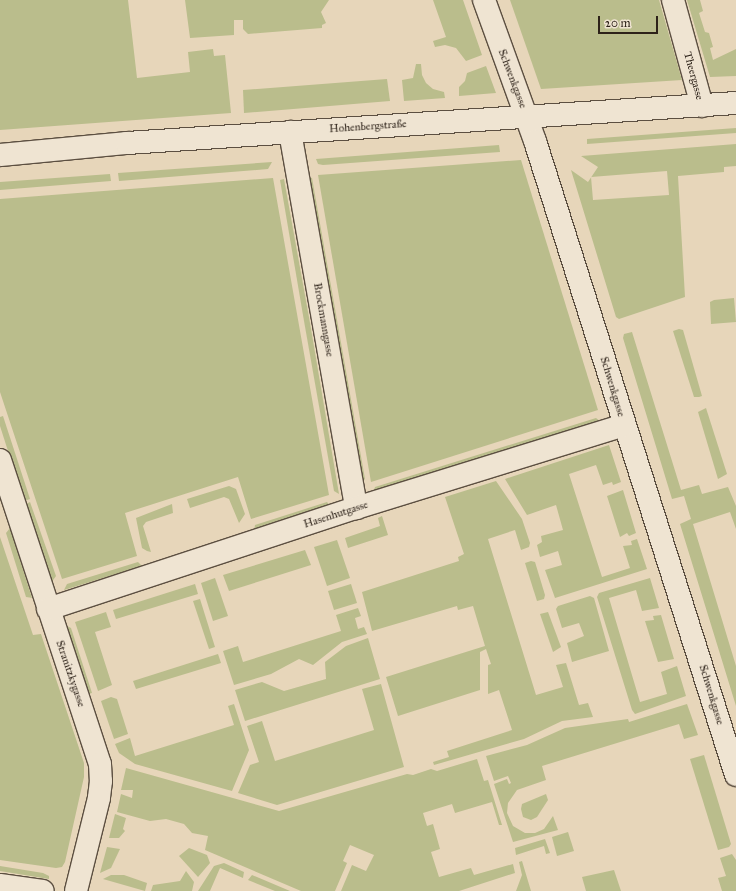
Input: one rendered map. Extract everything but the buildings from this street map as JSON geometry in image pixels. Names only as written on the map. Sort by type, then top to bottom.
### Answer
[{"type":"street","name":"Schwenkgasse","points":[[484,0],[526,116],[736,775]]},
{"type":"street","name":"Theergasse","points":[[673,0],[702,106]]},
{"type":"street","name":"Hohenbergstraße","points":[[0,155],[290,132],[736,103]]},
{"type":"street","name":"Brockmanngasse","points":[[290,132],[356,508]]},
{"type":"street","name":"Hasenhutgasse","points":[[48,609],[356,508],[624,425]]},
{"type":"street","name":"Stranitzkygasse","points":[[0,460],[8,509],[48,609],[100,764],[101,781],[99,798],[76,891]]},
{"type":"street","points":[[0,885],[43,891]]},
{"type":"green space","points":[[0,0],[128,0],[137,78],[190,72],[188,52],[213,49],[214,56],[225,55],[231,113],[0,130]]},
{"type":"green space","points":[[185,0],[329,0],[321,12],[326,23],[322,25],[322,28],[248,34],[243,29],[243,20],[234,20],[234,35],[190,38]]},
{"type":"green space","points":[[433,0],[463,0],[482,55],[466,61],[456,48],[445,45],[435,47],[433,41],[446,37]]},
{"type":"green space","points":[[510,0],[659,0],[682,80],[541,89]]},
{"type":"green space","points":[[687,0],[700,0],[703,11],[699,13],[705,32],[709,33],[713,47],[710,48],[713,60],[736,49],[736,76],[710,77]]},
{"type":"green space","points":[[416,64],[421,64],[422,75],[426,83],[433,89],[444,92],[445,98],[404,101],[402,80],[413,78]]},
{"type":"green space","points":[[486,66],[496,93],[459,96],[459,87],[465,81],[467,73]]},
{"type":"green space","points":[[387,79],[390,101],[244,113],[243,90]]},
{"type":"green space","points":[[736,128],[736,133],[587,144],[587,139]]},
{"type":"green space","points":[[736,144],[736,166],[724,167],[724,172],[678,176],[685,297],[619,319],[616,317],[571,170],[588,182],[591,177],[598,167],[581,156]],"holes":[[[667,171],[669,195],[593,200],[591,177]]]},
{"type":"green space","points":[[499,145],[500,152],[323,165],[318,164],[316,159]]},
{"type":"green space","points":[[521,160],[598,410],[371,482],[318,175]]},
{"type":"green space","points":[[272,162],[268,169],[119,181],[118,173]]},
{"type":"green space","points":[[110,174],[111,181],[0,190],[0,182]]},
{"type":"green space","points":[[307,177],[312,178],[365,479],[361,483]]},
{"type":"green space","points":[[273,178],[329,495],[251,519],[238,477],[125,513],[137,556],[62,579],[0,392],[0,199]]},
{"type":"green space","points":[[284,179],[339,494],[334,491],[304,321],[280,180]]},
{"type":"green space","points":[[734,298],[736,322],[711,324],[710,302],[714,300]]},
{"type":"green space","points":[[679,329],[683,330],[702,396],[699,397],[694,397],[673,331]]},
{"type":"green space","points":[[632,332],[681,490],[699,485],[702,494],[728,487],[736,506],[736,529],[730,512],[693,524],[736,666],[736,706],[680,524],[691,519],[684,496],[672,499],[623,338],[624,334]]},
{"type":"green space","points":[[706,408],[727,474],[718,479],[698,412]]},
{"type":"green space","points":[[3,416],[30,499],[24,501],[0,426],[0,417]]},
{"type":"green space","points":[[596,418],[601,422],[373,493],[375,487]]},
{"type":"green space","points":[[609,445],[621,482],[613,485],[612,482],[603,485],[596,465],[569,474],[602,577],[630,568],[623,546],[632,545],[631,541],[637,539],[647,569],[555,598],[545,570],[562,565],[558,551],[540,557],[537,545],[542,542],[541,536],[563,530],[556,505],[527,515],[505,479]]},
{"type":"green space","points":[[496,481],[522,519],[530,543],[529,547],[521,550],[515,530],[488,539],[536,695],[563,687],[556,665],[566,663],[579,705],[588,703],[593,717],[562,721],[524,739],[434,765],[433,762],[449,757],[447,751],[512,730],[499,690],[488,694],[488,665],[491,664],[486,649],[480,652],[480,690],[398,716],[386,677],[485,646],[473,606],[458,610],[457,606],[372,631],[362,592],[459,561],[458,557],[464,554],[445,497]]},
{"type":"green space","points":[[229,486],[236,489],[245,514],[239,523],[229,499],[224,497],[190,508],[187,499]]},
{"type":"green space","points":[[623,490],[636,533],[629,536],[627,533],[620,537],[607,496]]},
{"type":"green space","points":[[30,502],[56,576],[51,583],[26,504]]},
{"type":"green space","points":[[327,502],[331,507],[254,531],[255,525]]},
{"type":"green space","points":[[172,504],[173,513],[146,522],[143,526],[151,552],[142,548],[136,518]]},
{"type":"green space","points":[[382,516],[388,535],[348,548],[345,538],[380,526],[378,518]]},
{"type":"green space","points":[[10,528],[32,598],[26,597],[6,533]]},
{"type":"green space","points":[[0,537],[33,635],[41,634],[84,763],[84,777],[65,862],[62,867],[56,868],[0,860]]},
{"type":"green space","points":[[337,540],[350,578],[327,586],[314,547]]},
{"type":"green space","points":[[305,550],[311,565],[229,591],[223,575]]},
{"type":"green space","points":[[531,561],[535,562],[545,595],[544,599],[537,601],[525,563]]},
{"type":"green space","points":[[138,562],[142,566],[64,590],[67,584]]},
{"type":"green space","points":[[215,578],[228,616],[213,621],[201,583]]},
{"type":"green space","points":[[650,578],[659,608],[642,611],[636,590],[609,598],[640,702],[667,694],[661,672],[677,666],[686,696],[635,714],[632,710],[597,597],[599,593]]},
{"type":"green space","points":[[195,584],[198,594],[116,619],[113,610]]},
{"type":"green space","points":[[351,584],[357,603],[334,610],[328,591]]},
{"type":"green space","points":[[590,596],[594,598],[609,651],[572,662],[567,643],[584,636],[579,623],[562,628],[556,609],[558,606]]},
{"type":"green space","points":[[200,599],[215,647],[209,649],[193,601]]},
{"type":"green space","points":[[358,608],[361,616],[355,618],[358,629],[364,627],[367,634],[342,642],[313,665],[299,659],[271,674],[234,685],[223,651],[238,646],[243,662],[341,631],[336,615]]},
{"type":"green space","points":[[106,612],[111,627],[95,632],[112,685],[98,691],[75,622]]},
{"type":"green space","points":[[548,612],[561,647],[553,652],[540,614]]},
{"type":"green space","points":[[661,615],[674,659],[658,662],[645,621],[654,620],[653,616]]},
{"type":"green space","points":[[65,625],[71,628],[92,693],[88,694]]},
{"type":"green space","points":[[368,638],[380,679],[245,721],[235,690],[262,682],[284,691],[326,679],[325,662],[346,646]]},
{"type":"green space","points":[[218,654],[221,663],[136,689],[133,681]]},
{"type":"green space","points":[[381,684],[404,767],[277,805],[238,793],[250,765],[259,762],[247,726],[262,721],[275,761],[374,730],[362,689]]},
{"type":"green space","points":[[111,697],[117,699],[128,734],[114,739],[101,701]]},
{"type":"green space","points":[[234,704],[249,750],[232,791],[135,764],[119,753],[115,744],[130,738],[135,756],[234,725],[228,706]]},
{"type":"green space","points":[[687,704],[698,735],[684,739],[679,724],[542,766],[546,780],[517,790],[508,803],[507,813],[513,826],[525,833],[535,833],[544,829],[553,816],[558,830],[513,842],[494,784],[507,779],[509,784],[511,783],[508,776],[494,781],[486,756],[527,745],[565,728],[628,719],[629,722]]},
{"type":"green space","points":[[704,755],[731,844],[729,847],[718,850],[690,759]]},
{"type":"green space","points":[[477,759],[484,781],[488,780],[502,825],[499,825],[492,802],[455,813],[452,804],[423,813],[427,826],[433,824],[440,849],[431,852],[439,877],[471,868],[474,875],[513,864],[515,873],[459,891],[341,891],[352,865],[366,871],[374,855],[350,845],[343,861],[347,863],[335,891],[301,891],[205,850],[208,836],[192,833],[184,824],[166,819],[150,821],[117,812],[121,794],[132,798],[133,790],[121,790],[126,768],[279,811],[407,774],[413,775],[431,769],[437,771]]},
{"type":"green space","points":[[546,794],[548,800],[537,817],[531,820],[523,817],[521,809],[522,804]]},
{"type":"green space","points":[[115,814],[126,818],[123,829],[125,831],[119,838],[109,838]]},
{"type":"green space","points":[[568,832],[574,851],[557,856],[552,837]]},
{"type":"green space","points":[[545,839],[550,853],[546,854],[544,846],[516,855],[515,848]]},
{"type":"green space","points":[[107,847],[120,849],[111,868],[100,873]]},
{"type":"green space","points":[[189,848],[207,855],[210,863],[198,877],[179,856]]},
{"type":"green space","points":[[732,854],[736,860],[736,891],[722,891],[718,878],[726,876],[720,858]]},
{"type":"green space","points":[[522,861],[531,891],[516,891],[522,875],[519,862]]},
{"type":"green space","points":[[224,863],[244,872],[243,878],[220,868],[210,891],[198,891],[214,866]]},
{"type":"green space","points":[[0,866],[43,873],[49,876],[49,879],[0,871]]},
{"type":"green space","points":[[614,870],[621,891],[586,891],[582,877]]},
{"type":"green space","points":[[186,871],[194,882],[192,891],[151,891],[153,885],[180,881]]},
{"type":"green space","points":[[111,875],[124,875],[147,883],[145,891],[103,879]]},
{"type":"green space","points":[[252,875],[290,891],[275,891],[248,880]]}]
